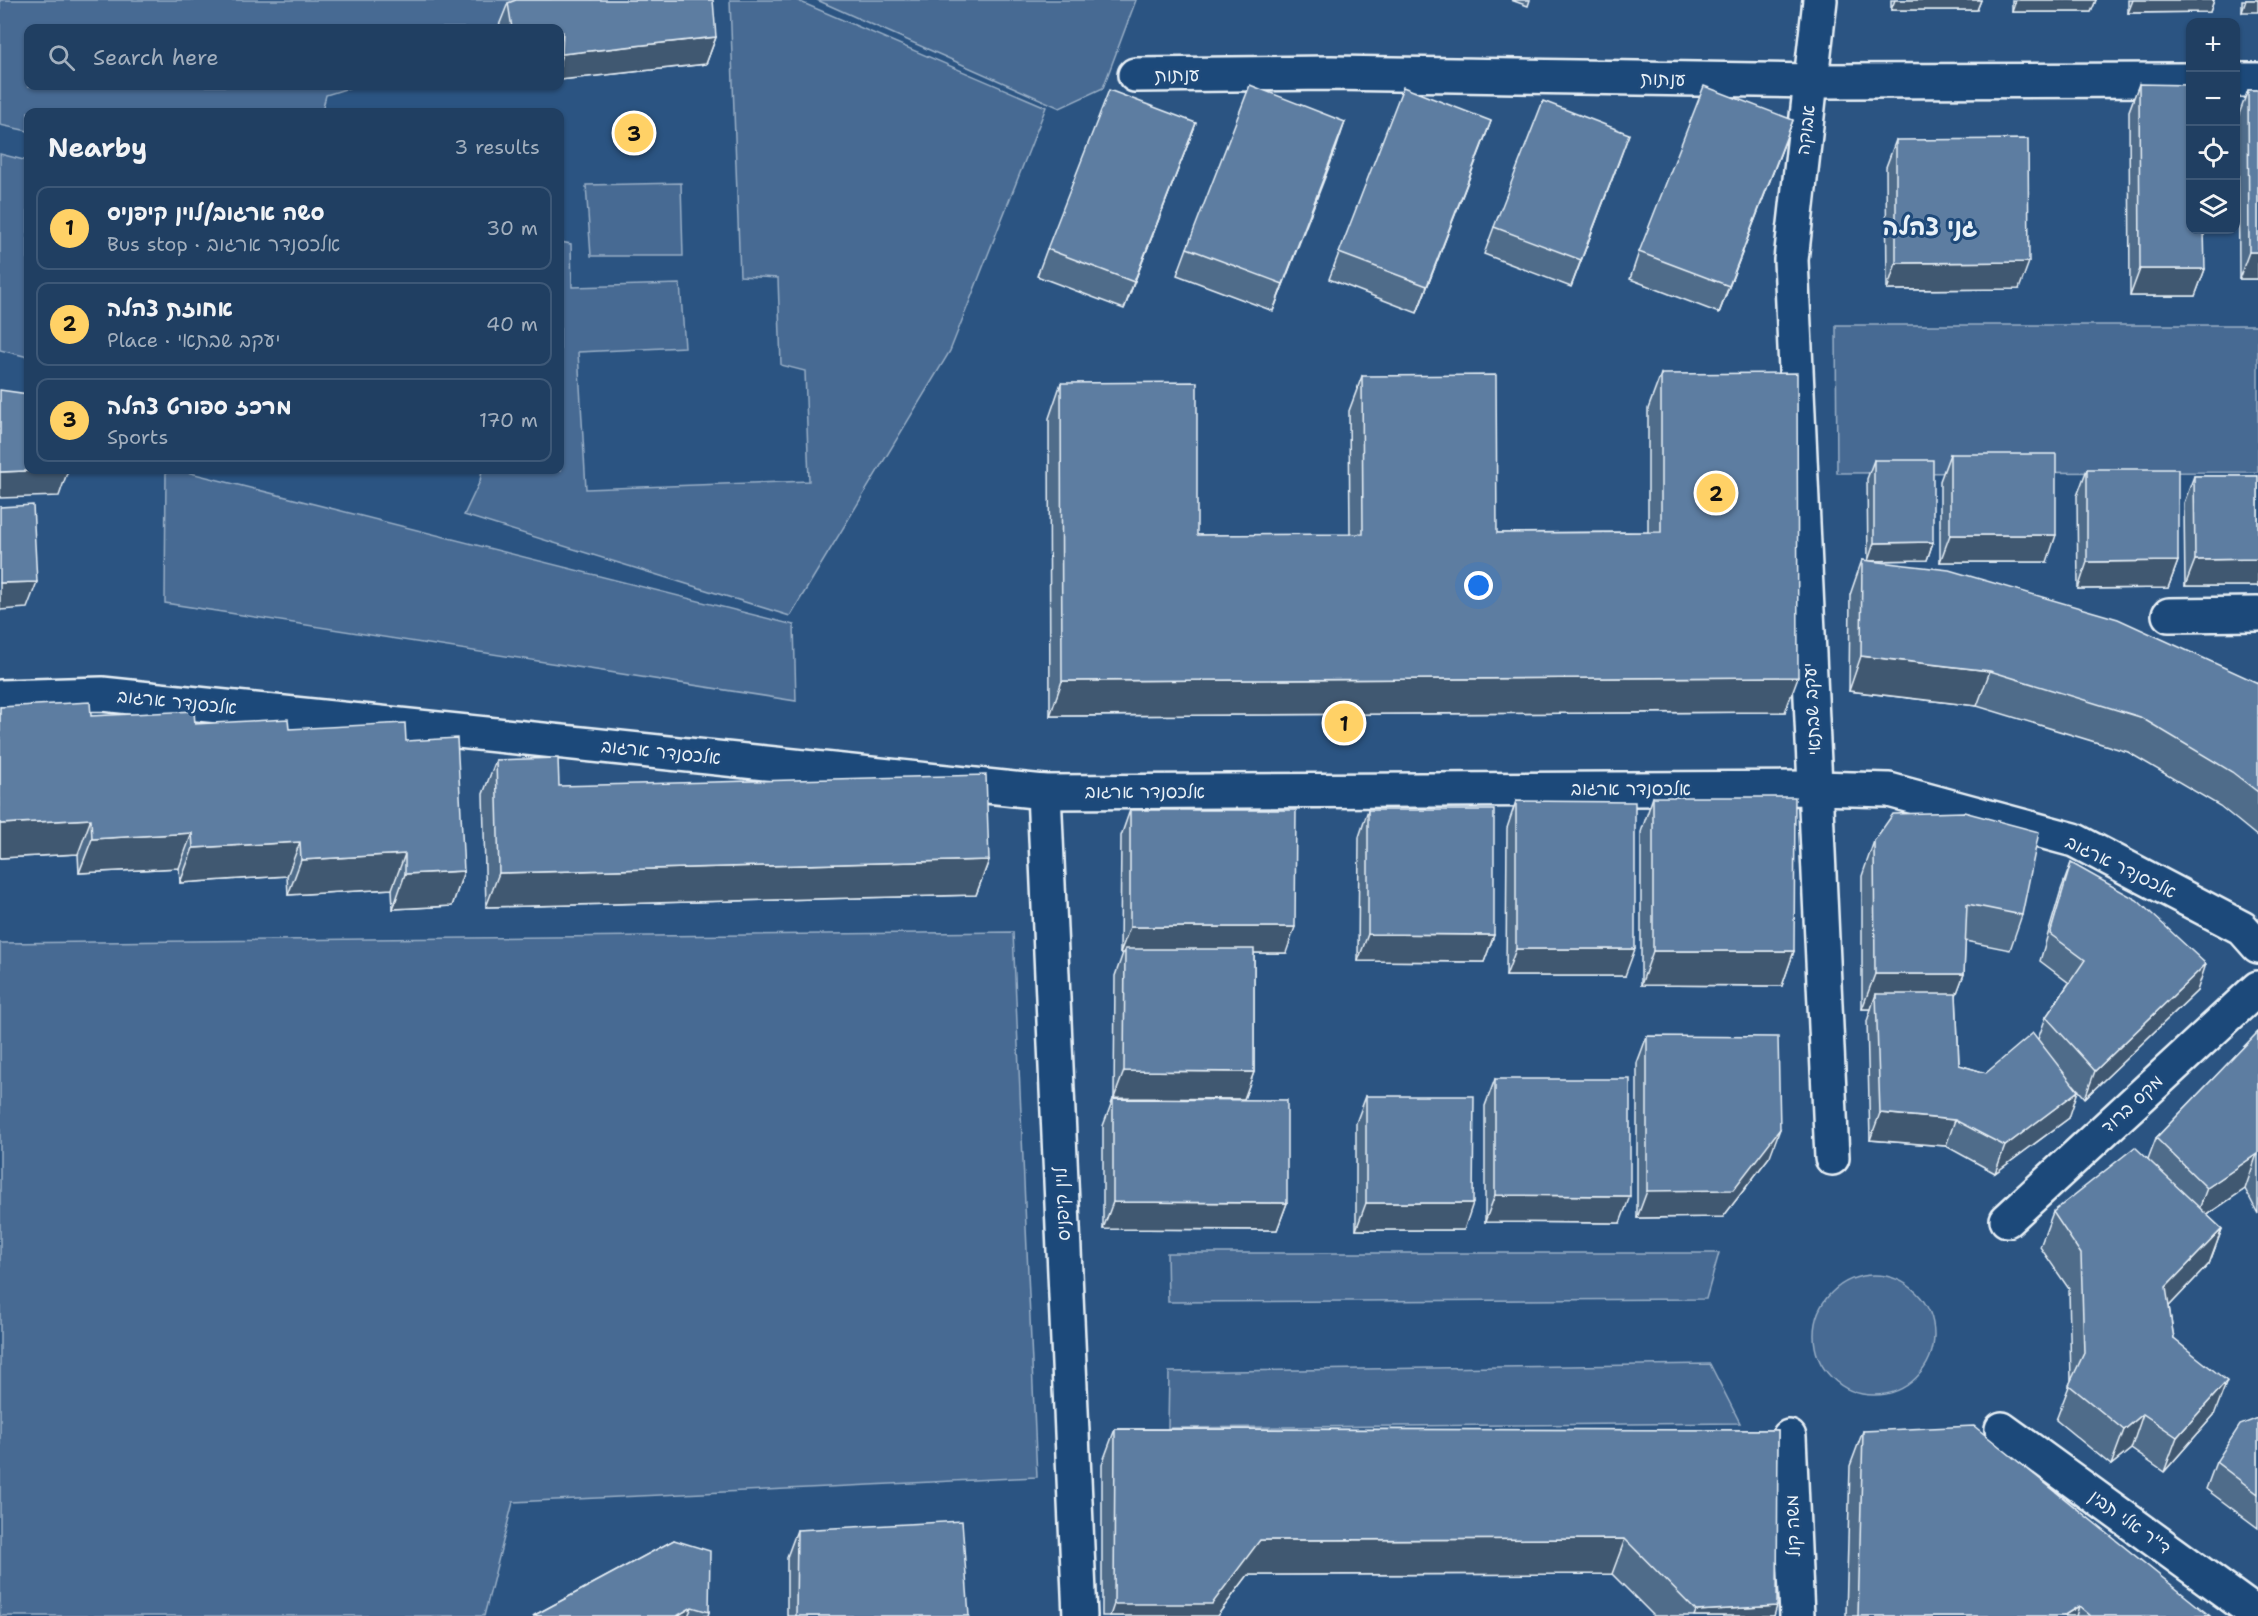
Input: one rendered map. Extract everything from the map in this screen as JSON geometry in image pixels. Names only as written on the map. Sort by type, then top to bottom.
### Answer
[{"type":"street","name":"אבוקה","points":[[1791,260],[1820,0]]},
{"type":"street","name":"ענתות","points":[[1135,75],[1331,73],[1812,81],[2186,80]]},
{"type":"street","points":[[2240,80],[2258,80]]},
{"type":"street","name":"יעקב שבתאי","points":[[1791,260],[1832,1158]]},
{"type":"street","points":[[2169,615],[2258,614]]},
{"type":"street","name":"אלכסנדר ארגוב","points":[[0,697],[102,694],[1044,792],[1815,788],[1889,790],[2074,840],[2242,928],[2258,946]]},
{"type":"street","name":"לוין קיפניס","points":[[1044,792],[1080,1616]]},
{"type":"street","name":"מקס ברוד","points":[[2007,1220],[2258,988]]},
{"type":"street","name":"ד\"ר אלי תבין","points":[[2002,1429],[2258,1615]]},
{"type":"street","name":"משה קול","points":[[1789,1437],[1797,1616]]},
{"type":"shaded area","points":[[0,0],[552,0],[503,24],[24,24],[24,90],[342,90],[326,95],[323,108],[24,108],[24,130],[0,125]]},
{"type":"shaded area","points":[[730,0],[796,0],[1046,107],[950,351],[790,616],[464,515],[481,474],[564,474],[564,243],[571,244],[572,287],[680,284],[685,347],[578,352],[586,489],[809,481],[805,371],[781,365],[778,278],[740,276]]},
{"type":"shaded area","points":[[817,0],[1136,0],[1103,88],[1060,108]]},
{"type":"shaded area","points":[[0,154],[24,160],[24,356],[0,350]]},
{"type":"shaded area","points":[[681,183],[683,256],[591,256],[586,185]]},
{"type":"shaded area","points":[[1836,325],[2258,325],[2258,472],[1837,473]]},
{"type":"shaded area","points":[[166,474],[195,474],[794,625],[796,701],[165,603]]},
{"type":"shaded area","points":[[1013,932],[1037,1477],[513,1502],[484,1616],[0,1616],[0,943]]},
{"type":"shaded area","points":[[1167,1253],[1719,1253],[1706,1299],[1168,1302]]},
{"type":"shaded area","points":[[1874,1275],[1897,1279],[1916,1293],[1930,1312],[1934,1335],[1930,1358],[1916,1377],[1897,1391],[1874,1395],[1851,1391],[1832,1377],[1818,1358],[1814,1335],[1818,1312],[1832,1293],[1851,1279]]},
{"type":"shaded area","points":[[1710,1364],[1740,1423],[1168,1428],[1169,1372]]},
{"type":"building","points":[[516,0],[713,0],[716,37],[564,54],[564,24],[511,24],[508,3]]},
{"type":"building","points":[[2139,84],[2186,85],[2186,234],[2204,234],[2205,269],[2140,269]]},
{"type":"building","points":[[1250,85],[1345,122],[1283,284],[1187,248]]},
{"type":"building","points":[[1704,86],[1793,120],[1729,286],[1639,252]]},
{"type":"building","points":[[1403,87],[1491,121],[1427,286],[1339,253]]},
{"type":"building","points":[[1109,90],[1196,123],[1134,282],[1047,249]]},
{"type":"building","points":[[2248,90],[2258,90],[2258,252],[2249,252]]},
{"type":"building","points":[[1543,101],[1629,134],[1581,260],[1494,227]]},
{"type":"building","points":[[2028,139],[2029,262],[1896,263],[1896,140]]},
{"type":"building","points":[[1797,373],[1798,677],[1062,681],[1061,383],[1197,382],[1197,535],[1363,534],[1362,376],[1496,375],[1497,533],[1661,532],[1661,374]]},
{"type":"building","points":[[0,390],[24,393],[24,471],[0,472]]},
{"type":"building","points":[[1950,454],[2056,454],[2056,535],[1950,535]]},
{"type":"building","points":[[1874,460],[1933,460],[1933,542],[1874,543]]},
{"type":"building","points":[[2087,469],[2178,469],[2178,561],[2087,562]]},
{"type":"building","points":[[2194,476],[2258,476],[2258,559],[2195,560]]},
{"type":"building","points":[[33,505],[37,582],[0,583],[0,507]]},
{"type":"building","points":[[1862,560],[1949,570],[2118,619],[2258,683],[2258,792],[2232,772],[2140,717],[1990,671],[1861,656]]},
{"type":"building","points":[[90,702],[91,716],[194,711],[195,724],[288,719],[289,729],[405,723],[406,741],[457,738],[464,871],[405,874],[405,854],[301,860],[300,842],[193,848],[192,833],[92,839],[91,819],[0,824],[0,707]]},
{"type":"building","points":[[558,758],[559,786],[986,775],[989,860],[499,873],[496,760]]},
{"type":"building","points":[[1653,797],[1795,797],[1794,951],[1653,951]]},
{"type":"building","points":[[1516,801],[1635,802],[1635,949],[1516,949]]},
{"type":"building","points":[[1130,810],[1296,810],[1295,927],[1130,927]]},
{"type":"building","points":[[1368,810],[1494,810],[1494,935],[1368,934]]},
{"type":"building","points":[[1964,812],[2039,832],[2022,915],[1967,904],[1964,974],[1875,974],[1874,841],[1893,814]]},
{"type":"building","points":[[2071,863],[2137,900],[2206,964],[2095,1071],[2046,1017],[2085,960],[2050,934]]},
{"type":"building","points":[[1125,949],[1254,949],[1254,1072],[1124,1071]]},
{"type":"building","points":[[1876,994],[1956,994],[1959,1065],[1986,1073],[2033,1033],[2078,1091],[2005,1146],[1955,1120],[1880,1113]]},
{"type":"building","points":[[2258,1032],[2258,1155],[2207,1188],[2156,1138]]},
{"type":"building","points":[[1647,1036],[1778,1037],[1780,1129],[1733,1190],[1647,1191]]},
{"type":"building","points":[[1495,1079],[1630,1079],[1630,1196],[1495,1195]]},
{"type":"building","points":[[1366,1096],[1474,1096],[1473,1203],[1366,1203]]},
{"type":"building","points":[[1113,1099],[1287,1100],[1287,1203],[1113,1202]]},
{"type":"building","points":[[2135,1147],[2222,1229],[2166,1287],[2174,1339],[2227,1381],[2177,1437],[2143,1414],[2124,1430],[2069,1385],[2084,1353],[2081,1254],[2053,1212]]},
{"type":"building","points":[[2258,1418],[2258,1494],[2216,1462],[2240,1425]]},
{"type":"building","points":[[1974,1426],[2210,1616],[2091,1616],[2079,1606],[2063,1616],[1858,1616],[1863,1431]]},
{"type":"building","points":[[1115,1429],[1778,1430],[1777,1606],[1696,1611],[1625,1539],[1260,1540],[1212,1604],[1114,1604]]},
{"type":"building","points":[[962,1521],[969,1616],[796,1616],[797,1530]]},
{"type":"building","points":[[674,1540],[710,1551],[709,1612],[692,1607],[677,1616],[533,1616]]},
{"type":"place","name":"מרכז ספורט צהלה","points":[[634,133]]},
{"type":"place","name":"אחוזת צהלה","points":[[1716,493]]},
{"type":"place","name":"סשה ארגוב/לוין קיפניס","points":[[1344,723]]},
{"type":"district","name":"גני צהלה","points":[[1930,227]]}]
